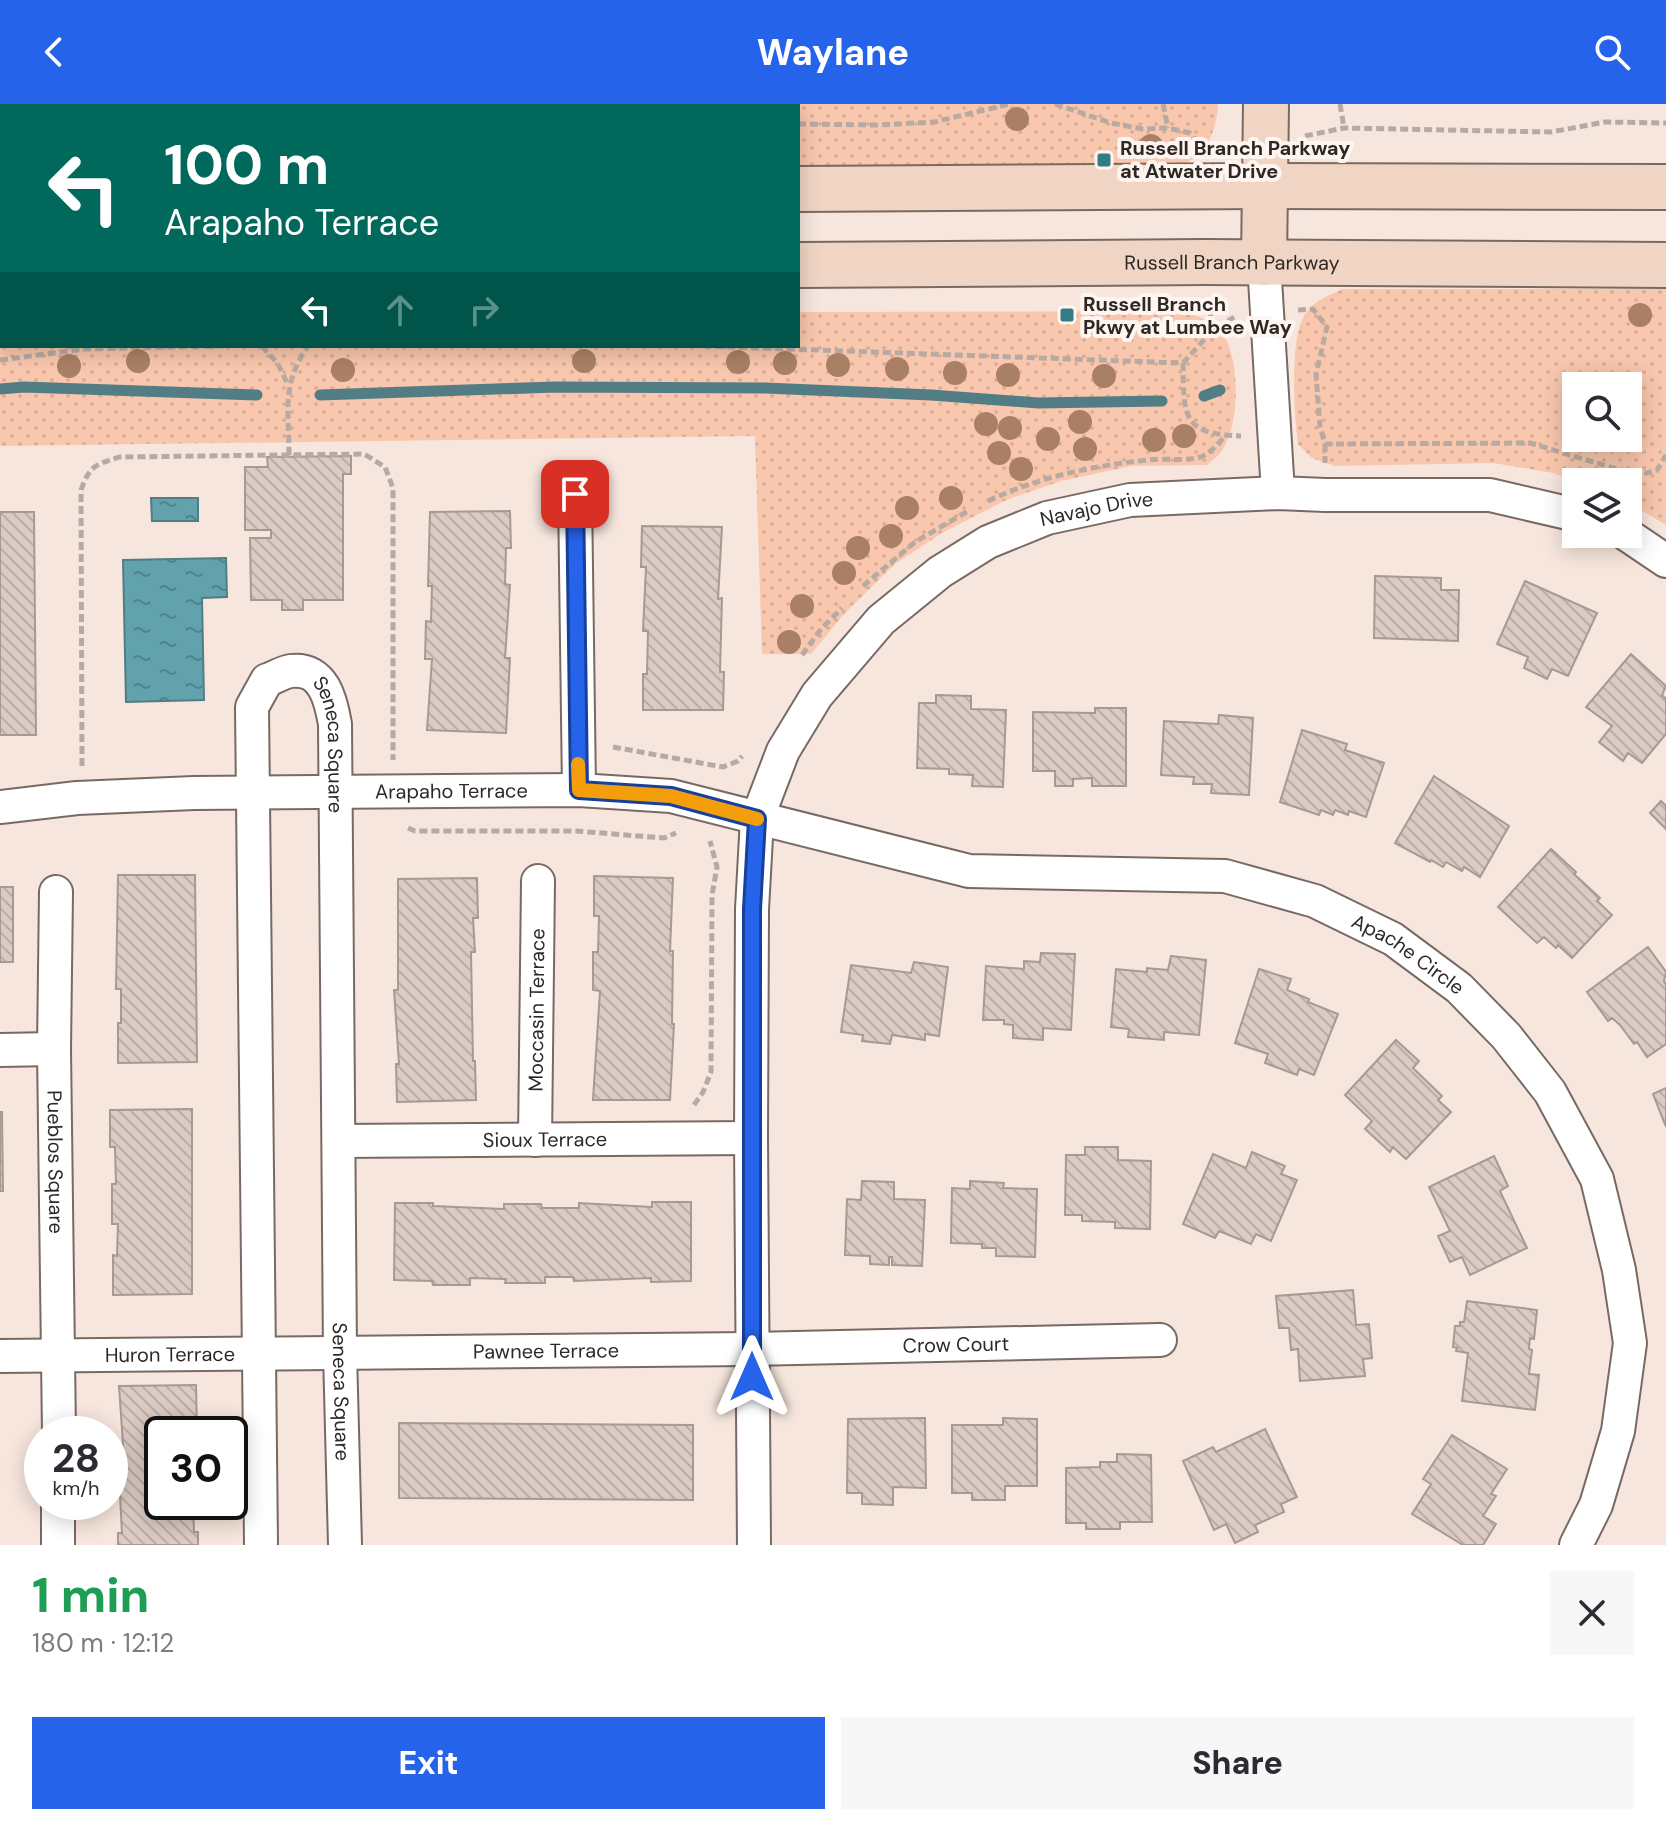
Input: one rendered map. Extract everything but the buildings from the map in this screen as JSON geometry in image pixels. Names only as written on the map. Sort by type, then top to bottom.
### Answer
[{"type":"main road","points":[[1264,263],[1265,145]]},
{"type":"main road","points":[[800,189],[1202,187],[1265,145],[1666,187]]},
{"type":"main road","name":"Russell Branch Parkway","points":[[800,265],[1205,262],[1666,265]]},
{"type":"street","points":[[1264,263],[1278,493]]},
{"type":"street","name":"Navajo Drive","points":[[754,1545],[751,1138],[752,909],[757,819],[783,751],[817,695],[881,620],[940,572],[988,542],[1047,518],[1130,500],[1278,493],[1490,495],[1562,512]]},
{"type":"street","points":[[575,494],[579,790]]},
{"type":"street","points":[[1642,545],[1666,561]]},
{"type":"street","name":"Seneca Square","points":[[261,1545],[252,707],[267,680],[293,671],[314,676],[329,693],[335,724],[340,1353],[345,1545]]},
{"type":"street","name":"Arapaho Terrace","points":[[0,807],[77,798],[579,790],[671,796],[757,819]]},
{"type":"street","name":"Apache Circle","points":[[757,819],[969,871],[1225,876],[1315,901],[1393,939],[1459,988],[1506,1036],[1550,1092],[1597,1179],[1619,1270],[1630,1343],[1618,1431],[1596,1505],[1576,1545]]},
{"type":"street","name":"Moccasin Terrace","points":[[535,1140],[538,881]]},
{"type":"street","name":"Pueblos Square","points":[[56,892],[54,1049],[59,1416]]},
{"type":"street","points":[[0,1050],[54,1049]]},
{"type":"street","name":"Sioux Terrace","points":[[339,1141],[751,1138]]},
{"type":"street","name":"Crow Court","points":[[751,1349],[1160,1340]]},
{"type":"street","name":"Pawnee Terrace","points":[[340,1353],[751,1349]]},
{"type":"street","name":"Huron Terrace","points":[[0,1356],[340,1353]]},
{"type":"street","points":[[58,1520],[58,1545]]},
{"type":"path","points":[[800,124],[934,122],[1010,104]]},
{"type":"path","points":[[1055,104],[1111,123],[1190,133],[1201,147],[1202,187]]},
{"type":"path","points":[[1163,104],[1168,128]]},
{"type":"path","points":[[1340,104],[1344,128]]},
{"type":"path","points":[[1265,145],[1344,128],[1551,132],[1605,122],[1666,123]]},
{"type":"path","points":[[1205,262],[1212,331]]},
{"type":"path","points":[[1320,426],[1302,438],[1225,436],[1201,430],[1189,420],[1184,400],[1183,363],[1212,331],[1243,311],[1313,309],[1327,327],[1316,374],[1320,426],[1325,444],[1530,443],[1620,470],[1647,473],[1657,470],[1666,455]]},
{"type":"path","points":[[0,360],[85,349],[132,348]]},
{"type":"path","points":[[264,348],[278,364],[288,385]]},
{"type":"path","points":[[289,455],[288,385],[295,365],[307,348]]},
{"type":"path","points":[[759,348],[1183,363]]},
{"type":"path","points":[[860,589],[915,542],[955,516],[1006,493],[1053,475],[1106,465],[1153,459],[1199,458],[1214,449],[1225,436]]},
{"type":"path","points":[[82,767],[81,490],[88,471],[119,457],[364,454],[385,467],[393,488],[393,763]]},
{"type":"path","points":[[797,661],[821,629],[851,599]]},
{"type":"path","points":[[578,749],[619,747],[723,767],[738,761],[745,751]]},
{"type":"path","points":[[382,761],[408,762]]},
{"type":"path","points":[[404,825],[415,831],[576,831],[664,838],[686,830]]},
{"type":"path","points":[[694,1139],[694,1102],[703,1092],[711,1072],[712,895],[717,867],[711,843],[704,834]]},
{"type":"shaded area","points":[[800,104],[1218,104],[1214,128],[1203,150],[1187,162],[1165,168],[800,170]]},
{"type":"shaded area","points":[[1343,289],[1666,289],[1666,525],[1642,510],[1642,468],[1562,468],[1562,477],[1494,463],[1335,466],[1312,458],[1298,444],[1295,361],[1303,318],[1320,300]]},
{"type":"shaded area","points":[[1179,311],[1208,321],[1222,333],[1233,359],[1236,393],[1227,441],[1221,452],[1207,465],[1131,466],[1061,481],[1006,500],[942,533],[895,564],[845,613],[811,654],[762,654],[755,436],[0,446],[0,348],[800,348],[800,312]]},
{"type":"water","points":[[151,498],[198,498],[198,521],[152,521]]},
{"type":"water","points":[[226,558],[227,597],[202,598],[204,700],[126,702],[123,560]]},
{"type":"waterway","points":[[0,389],[24,387],[257,395]]},
{"type":"waterway","points":[[320,395],[556,387],[765,388],[1038,403],[1162,401]]},
{"type":"waterway","points":[[1204,396],[1220,390]]},
{"type":"slow traffic","points":[[578,764],[579,790],[671,796],[757,819]]},
{"type":"place","name":"Russell Branch Parkway at Atwater Drive","points":[[1104,160]]},
{"type":"place","name":"Russell Branch Pkwy at Lumbee Way","points":[[1067,315]]},
{"type":"route","points":[[575,494],[579,790],[671,796],[757,819],[752,909],[752,1377]]}]
